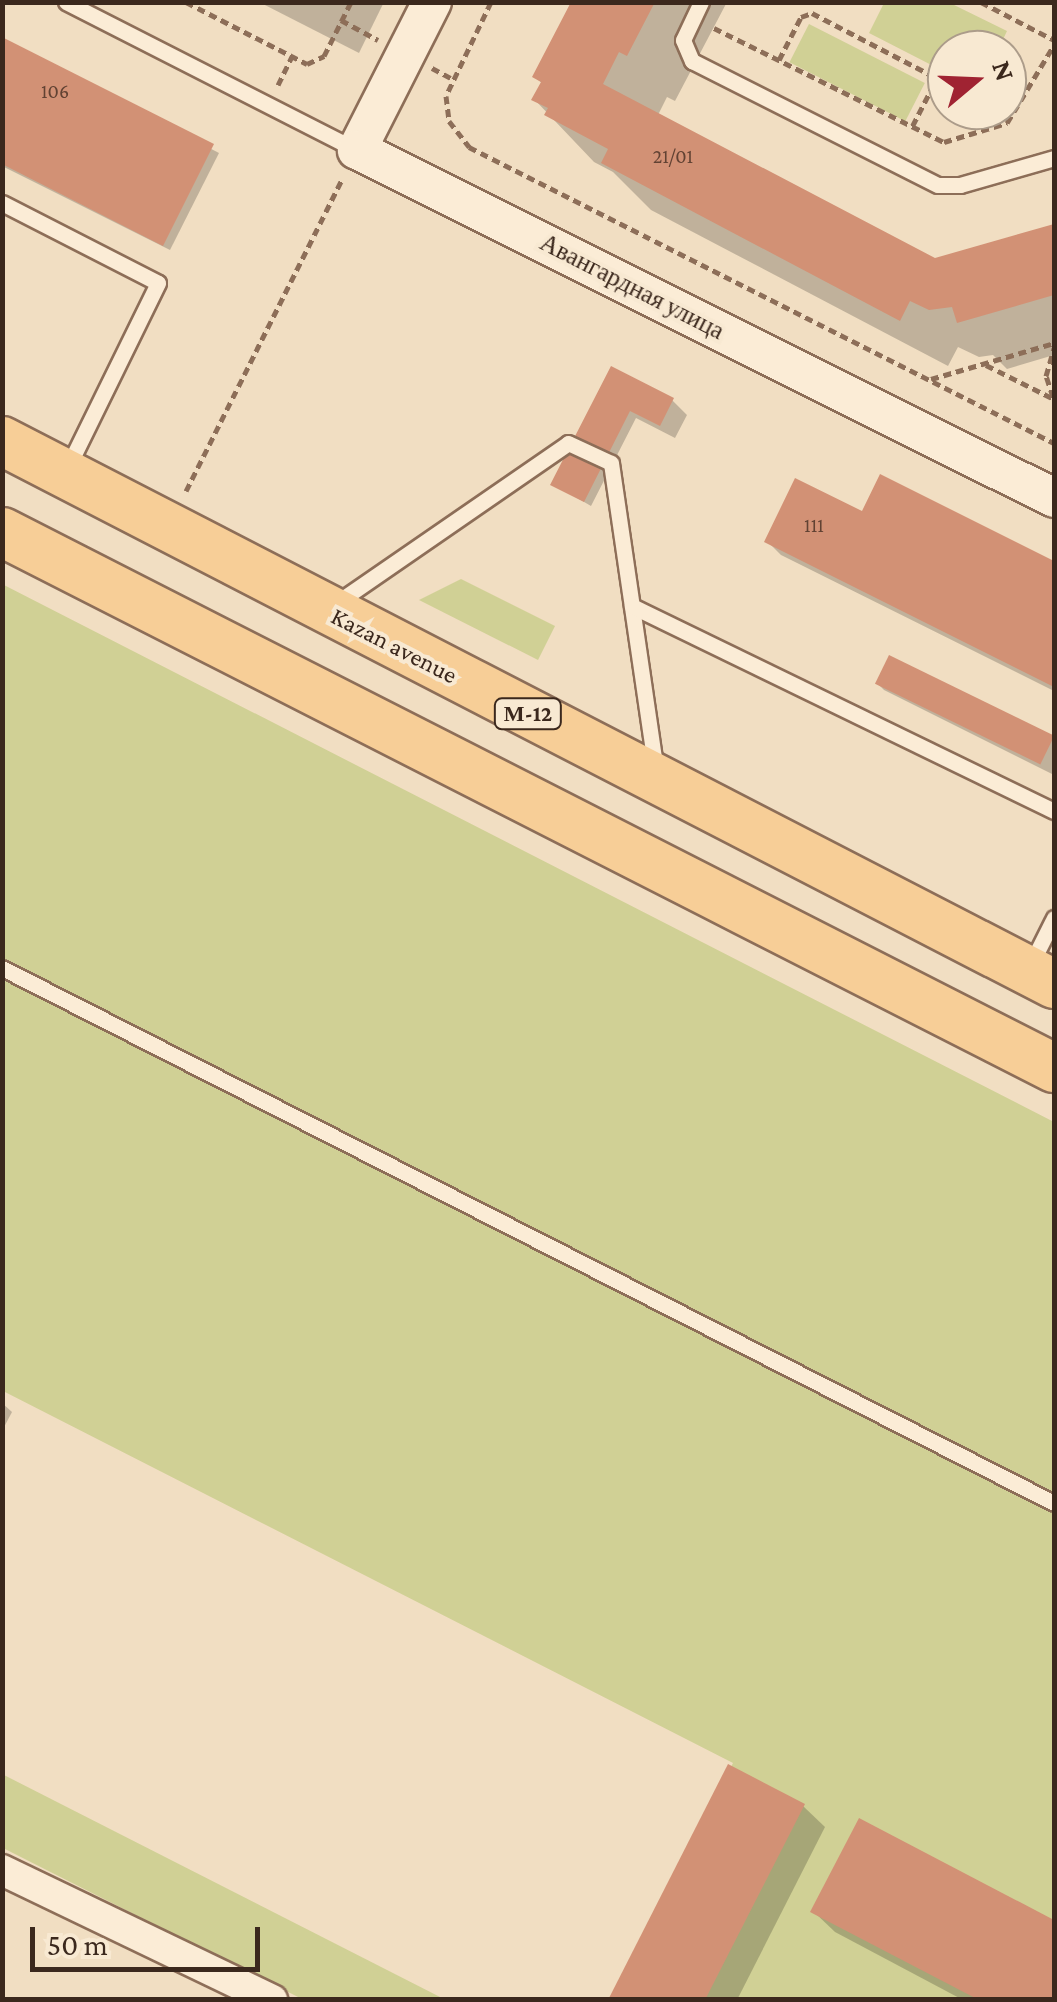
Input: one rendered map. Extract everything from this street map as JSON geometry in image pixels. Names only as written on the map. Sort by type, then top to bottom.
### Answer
[{"type":"main road","name":"Kazan avenue","points":[[2,441],[1041,977]]},
{"type":"main road","points":[[2,532],[1054,1068]]},
{"type":"street","points":[[357,150],[432,2]]},
{"type":"street","name":"Авангардная улица","points":[[357,150],[1054,498]]},
{"type":"street","points":[[2,1870],[272,2000]]},
{"type":"lane","points":[[66,2],[357,150]]},
{"type":"lane","points":[[698,10],[682,40],[692,61],[938,185],[960,185],[1054,158]]},
{"type":"lane","points":[[2,203],[158,283],[66,472]]},
{"type":"lane","points":[[325,610],[568,443],[611,463],[657,780]]},
{"type":"lane","points":[[632,606],[1054,811]]},
{"type":"lane","points":[[1041,977],[1054,918]]},
{"type":"lane","points":[[2,968],[1054,1503]]},
{"type":"path","points":[[186,2],[307,64],[320,60],[350,2]]},
{"type":"path","points":[[491,2],[446,96],[449,121],[469,147],[1054,443]]},
{"type":"path","points":[[698,10],[779,60],[947,142],[1000,127],[1054,42],[981,2]]},
{"type":"path","points":[[779,60],[800,18],[812,13],[929,74],[934,84],[912,127]]},
{"type":"path","points":[[268,105],[292,56]]},
{"type":"path","points":[[169,524],[357,150]]},
{"type":"path","points":[[928,380],[1054,346],[1046,376],[1054,399]]},
{"type":"path","points":[[984,364],[1054,399]]},
{"type":"green space","points":[[884,3],[950,3],[1005,30],[927,30],[927,63],[869,33]]},
{"type":"green space","points":[[809,24],[925,83],[905,121],[789,62]]},
{"type":"green space","points":[[461,579],[555,626],[538,660],[419,600]]},
{"type":"green space","points":[[2,584],[1054,1122],[1054,1999],[613,1999],[733,1763],[3,1391]]},
{"type":"green space","points":[[2,1774],[444,1999],[302,1999],[3,1848]]},
{"type":"building","points":[[571,2],[655,2],[627,56],[619,52],[603,84],[935,258],[1054,224],[1054,295],[957,323],[952,307],[929,310],[910,301],[900,321],[601,163],[608,149],[544,115],[548,108],[531,100],[541,82],[532,77]]},
{"type":"building","points":[[2,37],[214,144],[163,246],[2,164]]},
{"type":"building","points":[[611,366],[674,398],[660,426],[630,411],[584,502],[550,485]]},
{"type":"building","points":[[880,474],[1054,561],[1054,687],[764,542],[795,478],[862,511]]},
{"type":"building","points":[[889,655],[1054,735],[1040,764],[875,684]]},
{"type":"building","points":[[728,1764],[805,1804],[705,2000],[608,2000]]},
{"type":"building","points":[[859,1818],[1054,1920],[1054,2000],[979,2000],[810,1912]]}]
